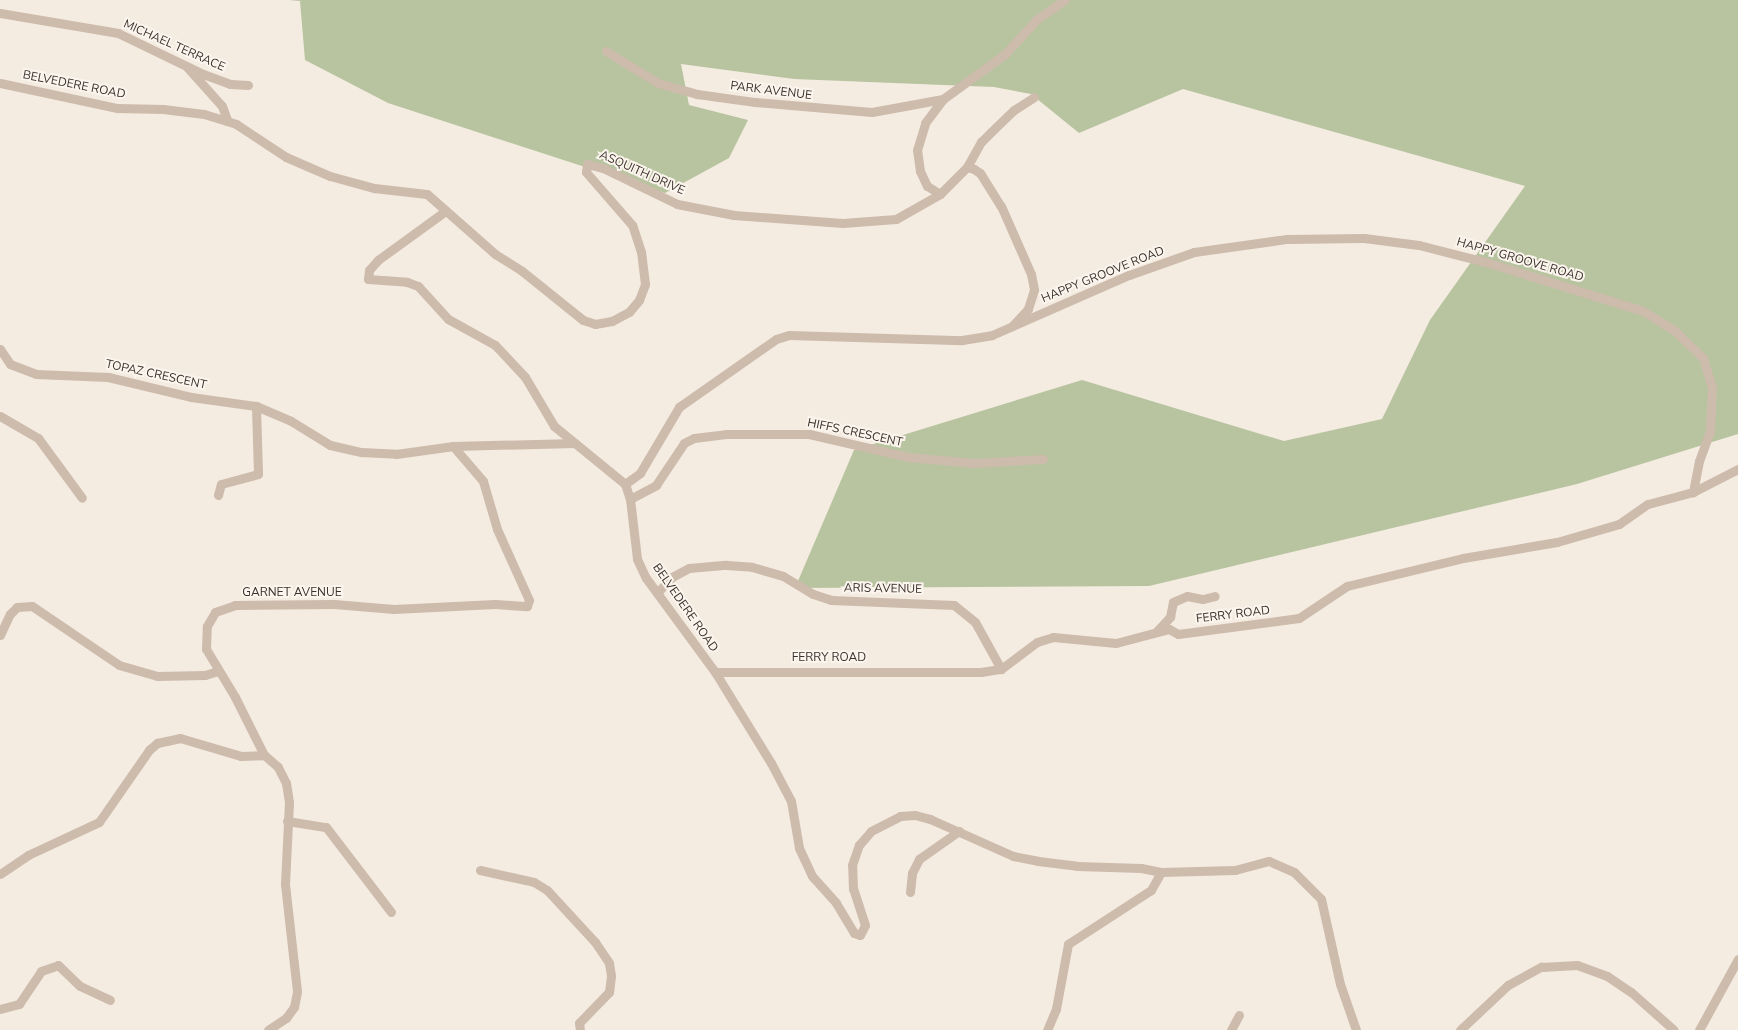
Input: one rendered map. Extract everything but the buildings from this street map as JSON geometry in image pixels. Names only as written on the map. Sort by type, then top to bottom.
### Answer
[{"type":"street","points":[[940,194],[927,186],[920,171],[917,150],[925,123],[943,99],[1005,54],[1036,20],[1065,0]]},
{"type":"street","name":"MICHAEL TERRACE","points":[[0,13],[118,33],[230,84],[248,85]]},
{"type":"street","name":"PARK AVENUE","points":[[606,50],[658,83],[697,94],[755,102],[872,112],[943,99]]},
{"type":"street","points":[[183,64],[222,106],[227,120]]},
{"type":"street","name":"BELVEDERE ROAD","points":[[0,82],[117,108],[163,109],[227,120],[286,157],[330,176],[374,188],[428,194],[444,212]]},
{"type":"street","name":"ASQUITH DRIVE","points":[[444,212],[583,320],[595,324],[612,321],[629,312],[639,300],[645,284],[641,252],[632,224],[586,172],[587,164],[603,168],[677,204],[734,215],[883,222],[912,212],[940,194],[967,167],[981,142],[997,125],[1034,98]]},
{"type":"street","points":[[967,167],[980,172],[1000,206],[1031,274],[1034,290],[1028,308],[1012,326]]},
{"type":"street","points":[[444,212],[378,260],[369,270],[368,279],[407,282],[418,286],[448,319],[495,345],[525,377],[554,426],[625,484]]},
{"type":"street","name":"HAPPY GROOVE ROAD","points":[[625,484],[640,473],[678,407],[776,339],[798,333],[962,340],[992,335],[1129,275],[1194,252],[1287,239],[1364,238],[1419,245],[1490,262],[1643,312],[1676,332],[1703,358],[1712,388],[1710,432],[1699,461],[1693,492]]},
{"type":"street","name":"TOPAZ CRESCENT","points":[[0,349],[10,364],[36,374],[108,376],[191,398],[256,406],[291,421],[330,445],[361,452],[396,454],[453,446],[575,444]]},
{"type":"street","points":[[218,495],[221,484],[258,474],[256,406]]},
{"type":"street","points":[[0,416],[38,438],[82,498]]},
{"type":"street","name":"HIFFS CRESCENT","points":[[630,499],[656,485],[684,443],[694,438],[726,434],[809,434],[908,458],[974,463],[1043,459]]},
{"type":"street","name":"GARNET AVENUE","points":[[268,1030],[286,1018],[294,1007],[297,991],[285,884],[286,784],[278,767],[264,755],[206,649],[207,626],[214,612],[235,605],[334,604],[394,609],[476,604],[527,606],[529,600],[497,529],[483,481],[453,446]]},
{"type":"street","name":"FERRY ROAD","points":[[714,672],[981,672],[1001,668],[1037,642],[1053,637],[1116,643],[1169,629],[1178,634],[1299,618],[1347,586],[1463,558],[1557,542],[1619,524],[1648,504],[1693,492],[1738,469]]},
{"type":"street","name":"BELVEDERE ROAD","points":[[625,484],[630,499],[637,560],[657,592],[714,672],[791,801],[799,848],[812,876],[836,903],[854,933],[860,935],[865,925],[853,889],[852,865],[859,844],[871,831],[887,820],[915,815],[959,831],[1013,856],[1038,861],[1077,866],[1141,868],[1161,872],[1235,870],[1268,861],[1294,872],[1321,899],[1340,984],[1356,1030]]},
{"type":"street","name":"ARIS AVENUE","points":[[657,592],[672,577],[689,568],[726,565],[752,567],[784,576],[813,594],[830,600],[954,605],[975,622],[1001,668]]},
{"type":"street","points":[[1156,632],[1170,617],[1173,602],[1187,596],[1203,599],[1215,596]]},
{"type":"street","points":[[0,635],[10,614],[17,608],[32,606],[119,665],[157,676],[205,675],[218,670]]},
{"type":"street","points":[[0,874],[35,851],[99,822],[149,750],[157,743],[180,738],[241,756],[264,755]]},
{"type":"street","points":[[287,821],[326,827],[392,912]]},
{"type":"street","points":[[910,892],[912,873],[919,859],[959,831]]},
{"type":"street","points":[[480,870],[534,882],[546,890],[595,942],[609,963],[611,976],[609,992],[579,1023],[580,1030]]},
{"type":"street","points":[[1047,1030],[1056,1009],[1068,944],[1151,890],[1161,872]]},
{"type":"street","points":[[1699,1030],[1738,959]]},
{"type":"street","points":[[0,1009],[19,1004],[41,971],[58,965],[80,986],[110,1000]]},
{"type":"street","points":[[1460,1030],[1508,985],[1542,966],[1577,965],[1615,981],[1674,1030]]},
{"type":"street","points":[[1232,1030],[1239,1015]]},
{"type":"green space","points":[[289,0],[1738,0],[1738,434],[1577,484],[1149,586],[795,588],[854,450],[1082,380],[1284,441],[1382,419],[1430,320],[1525,186],[1183,89],[1079,133],[1031,94],[994,87],[794,79],[681,64],[689,105],[748,120],[729,158],[665,193],[388,103],[305,60],[300,1]]}]
